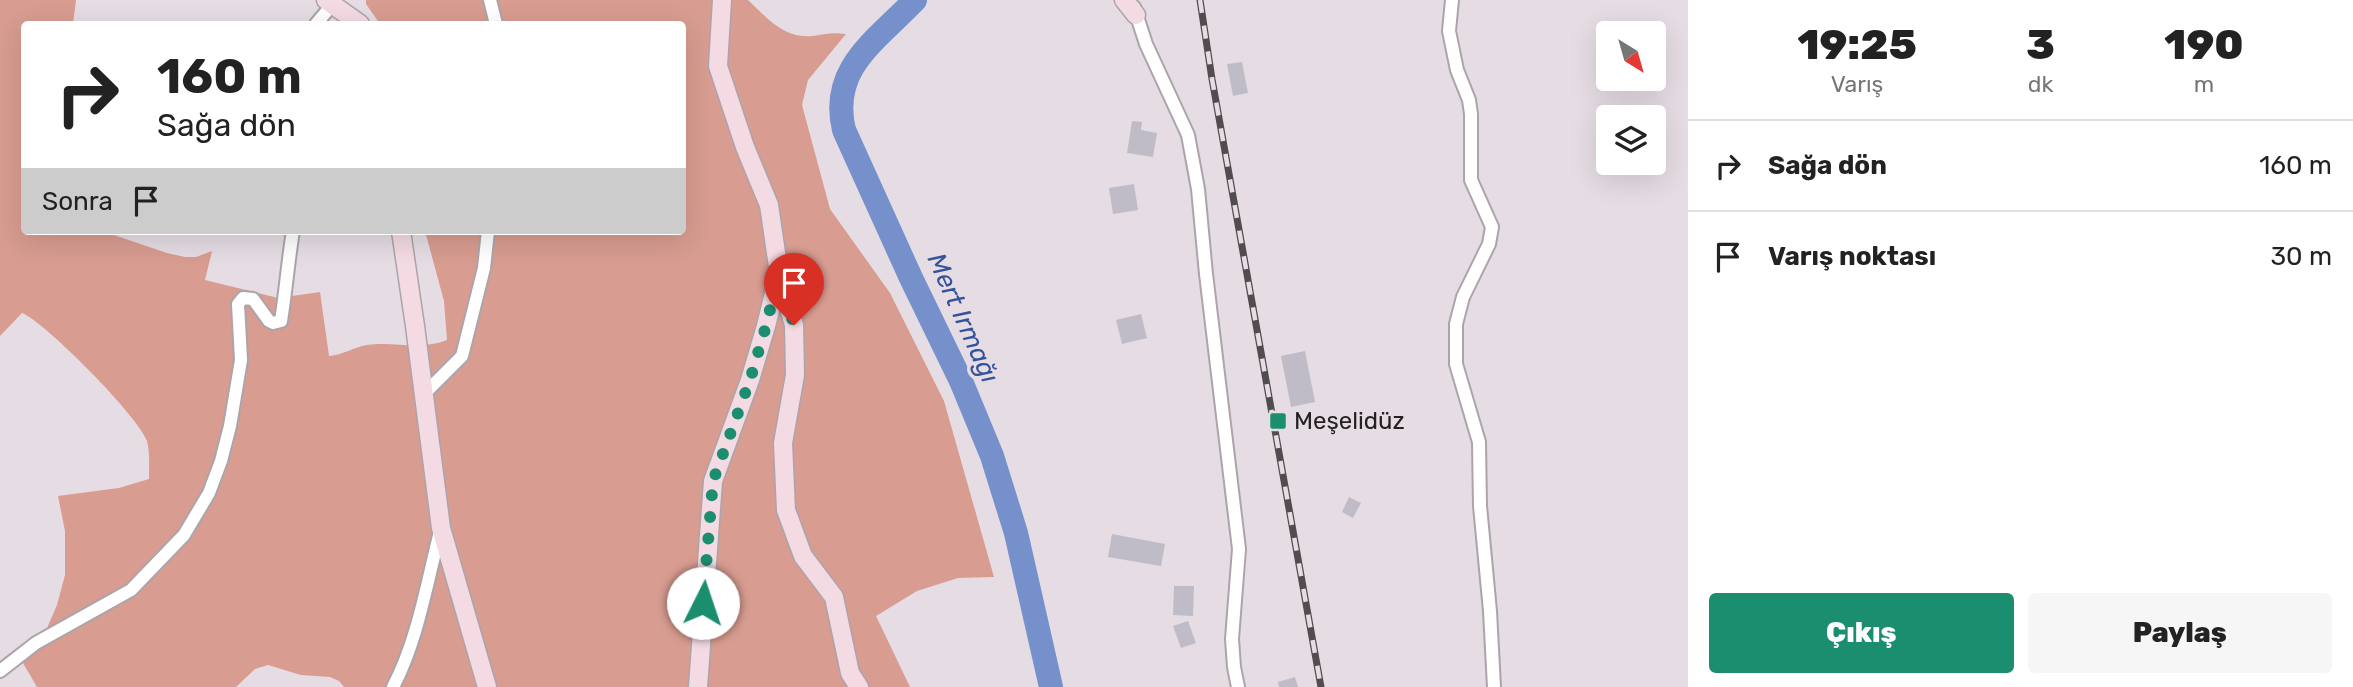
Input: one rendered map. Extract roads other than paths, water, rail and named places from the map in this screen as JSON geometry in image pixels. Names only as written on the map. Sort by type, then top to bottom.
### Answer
[{"type":"street","points":[[490,0],[495,21]]},
{"type":"street","points":[[722,0],[718,66],[745,147],[769,205],[779,273],[794,325],[795,375],[783,443],[786,510],[803,556],[834,597],[850,673],[859,687]]},
{"type":"street","points":[[1124,0],[1134,8],[1146,44],[1188,135],[1198,189],[1239,549],[1232,639],[1238,687]]},
{"type":"street","points":[[1452,0],[1449,31],[1457,70],[1469,100],[1471,114],[1471,180],[1493,227],[1489,244],[1463,297],[1456,324],[1456,364],[1479,442],[1480,506],[1494,687]]},
{"type":"street","points":[[318,21],[329,3],[355,21]]},
{"type":"street","points":[[0,671],[36,643],[131,590],[184,535],[209,493],[230,426],[241,360],[238,304],[243,298],[253,299],[269,321],[281,321],[292,235]]},
{"type":"street","points":[[402,235],[441,528],[487,687]]},
{"type":"street","points":[[424,394],[462,356],[484,268],[488,235]]},
{"type":"street","points":[[698,687],[713,481],[750,380],[779,273]]},
{"type":"street","points":[[393,687],[413,645],[416,622],[441,528]]},
{"type":"waterway","name":"Mert Irmağı","points":[[915,0],[872,42],[850,72],[843,89],[841,108],[844,130],[961,381],[992,456],[1016,533],[1051,687]]},
{"type":"railway","points":[[1200,0],[1321,687]]},
{"type":"place","name":"Meşelidüz","points":[[1278,421]]}]
